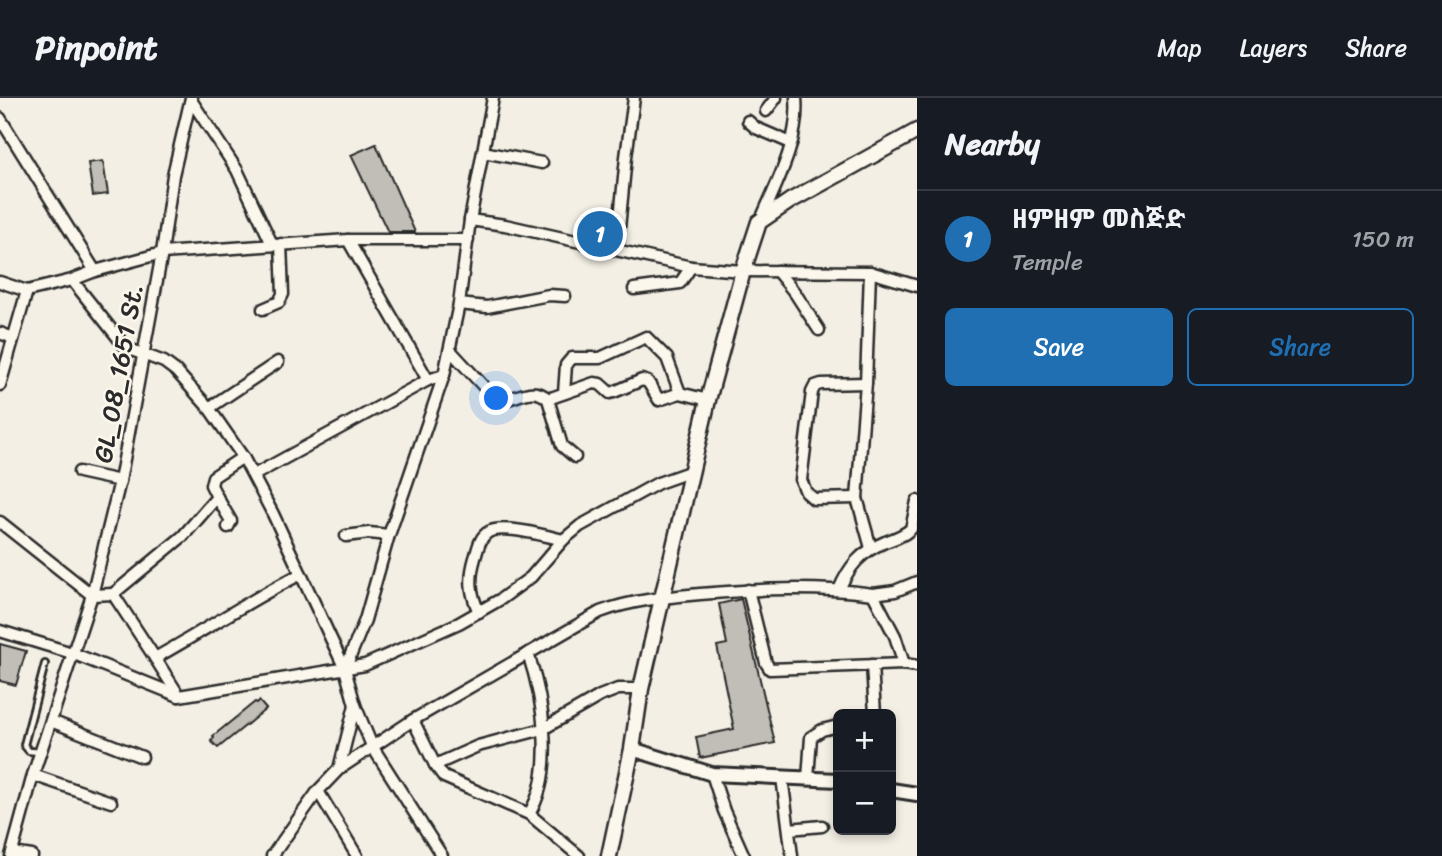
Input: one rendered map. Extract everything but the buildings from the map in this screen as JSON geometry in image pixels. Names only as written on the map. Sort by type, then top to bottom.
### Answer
[{"type":"main road","points":[[609,856],[632,749],[641,689],[708,400],[759,222],[790,201],[917,131]]},
{"type":"street","points":[[345,669],[365,620],[389,535],[444,375],[459,304],[470,220],[493,98]]},
{"type":"street","points":[[617,249],[625,157],[634,98]]},
{"type":"street","points":[[766,111],[776,98]]},
{"type":"street","points":[[759,222],[791,143],[796,98]]},
{"type":"street","points":[[191,99],[237,170],[276,244],[283,294],[279,302],[263,309]]},
{"type":"street","name":"GL_08_1651 St.","points":[[11,854],[33,775],[92,595],[120,481],[162,253],[173,174],[191,99]]},
{"type":"street","points":[[0,118],[95,271]]},
{"type":"street","points":[[748,121],[756,128],[791,143]]},
{"type":"street","points":[[483,152],[542,163]]},
{"type":"street","points":[[470,220],[505,225],[691,267],[743,271],[870,272],[917,286]]},
{"type":"street","points":[[348,240],[428,380]]},
{"type":"street","points":[[0,282],[27,291],[162,253],[348,240],[468,240]]},
{"type":"street","points":[[634,289],[680,283],[691,267]]},
{"type":"street","points":[[777,271],[807,309],[818,330]]},
{"type":"street","points":[[870,272],[866,383],[857,498],[871,548]]},
{"type":"street","points":[[72,280],[122,344],[142,355],[164,362],[176,371],[209,408],[243,457],[254,475],[345,669],[355,705],[372,746],[442,856]]},
{"type":"street","points":[[0,385],[27,291]]},
{"type":"street","points":[[459,304],[487,307],[549,295],[565,296]]},
{"type":"street","points":[[0,333],[13,338]]},
{"type":"street","points":[[564,393],[566,365],[572,358],[600,358],[646,337],[667,358],[680,393]]},
{"type":"street","points":[[450,350],[497,401],[539,391],[548,399],[562,446],[575,457]]},
{"type":"street","points":[[209,408],[278,362]]},
{"type":"street","points":[[254,475],[428,380],[444,375]]},
{"type":"street","points":[[548,399],[594,383],[600,384],[610,393],[642,380],[648,382],[659,400],[680,393],[708,400]]},
{"type":"street","points":[[857,498],[814,499],[806,492],[801,480],[815,386],[866,383]]},
{"type":"street","points":[[228,527],[231,521],[216,497],[211,481],[243,457]]},
{"type":"street","points":[[0,631],[72,653],[179,696],[365,665],[479,612],[531,578],[563,540],[580,526],[658,483],[692,471]]},
{"type":"street","points":[[79,472],[120,481]]},
{"type":"street","points":[[0,522],[92,595],[113,594],[183,536],[216,497]]},
{"type":"street","points":[[839,590],[850,565],[871,548],[911,530],[917,501]]},
{"type":"street","points":[[479,612],[470,586],[472,569],[484,534],[503,529],[563,540]]},
{"type":"street","points":[[346,536],[369,533],[389,535]]},
{"type":"street","points":[[155,658],[267,591],[301,574]]},
{"type":"street","points":[[272,856],[318,791],[339,769],[413,720],[600,612],[662,597],[748,590],[839,590],[873,594],[895,591],[917,582]]},
{"type":"street","points":[[748,590],[766,663],[770,668],[904,664],[917,666]]},
{"type":"street","points":[[113,594],[179,696]]},
{"type":"street","points":[[873,594],[895,636],[904,664]]},
{"type":"street","points":[[528,653],[539,689],[543,729],[542,782],[537,800],[528,814]]},
{"type":"street","points":[[872,665],[875,709]]},
{"type":"street","points":[[435,765],[478,746],[543,729],[600,696],[618,690],[641,689]]},
{"type":"street","points":[[339,769],[355,705]]},
{"type":"street","points":[[413,720],[440,773],[451,781],[528,814],[579,856]]},
{"type":"street","points":[[51,721],[142,757]]},
{"type":"street","points":[[808,779],[811,737],[833,727]]},
{"type":"street","points":[[632,749],[712,774],[833,780]]},
{"type":"street","points":[[712,774],[724,811],[744,856]]},
{"type":"street","points":[[33,775],[111,802]]},
{"type":"street","points":[[782,777],[792,856]]},
{"type":"street","points":[[318,791],[356,856]]},
{"type":"street","points":[[896,791],[917,794]]},
{"type":"street","points":[[789,829],[822,826]]},
{"type":"street","points":[[11,854],[32,856]]},
{"type":"lane","points":[[41,752],[29,751],[24,746],[45,664]]},
{"type":"place","name":"ዘምዘም መስጅድ","points":[[600,234]]}]
